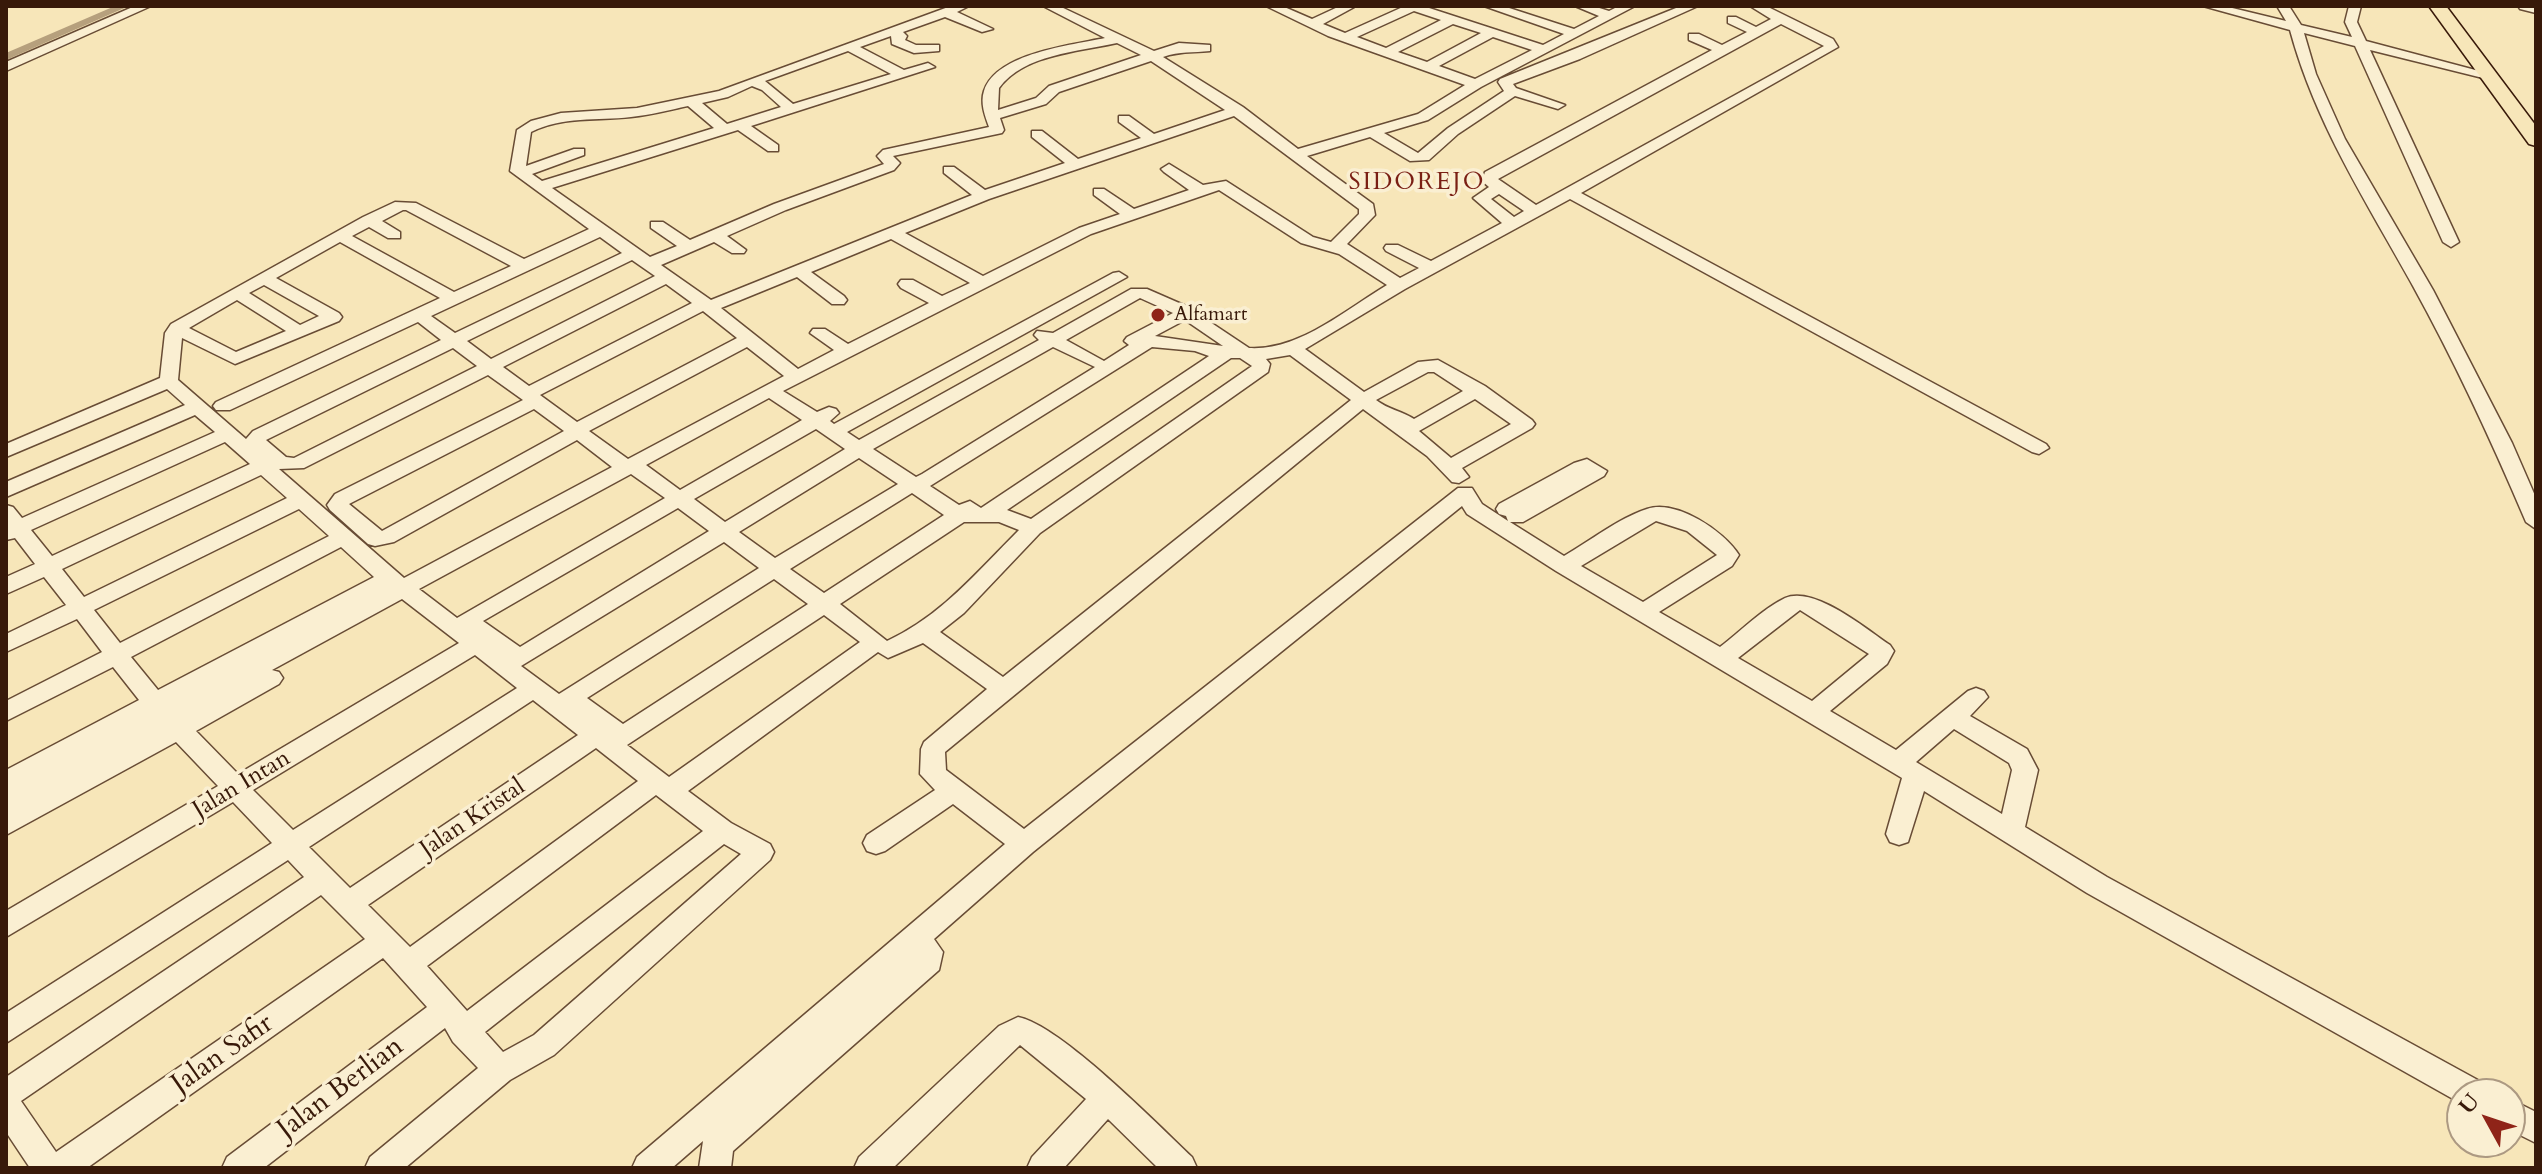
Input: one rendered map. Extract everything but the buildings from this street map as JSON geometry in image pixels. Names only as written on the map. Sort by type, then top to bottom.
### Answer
[{"type":"highway","points":[[2437,6],[2536,123]]},
{"type":"highway","points":[[2446,6],[2536,140]]},
{"type":"street","points":[[6,67],[116,6]]},
{"type":"street","points":[[6,53],[145,6]]},
{"type":"street","points":[[963,6],[750,81],[730,91],[650,113],[548,120],[524,130],[518,171],[707,306],[748,339],[783,384],[914,482],[971,513],[1001,515],[1033,528]]},
{"type":"street","points":[[1049,6],[1153,56],[1238,110],[1369,211],[1338,242],[1338,249]]},
{"type":"street","points":[[1312,24],[1350,6]]},
{"type":"street","points":[[1346,37],[1413,6],[1542,49]]},
{"type":"street","points":[[1490,6],[1578,31]]},
{"type":"street","points":[[1508,6],[1578,31]]},
{"type":"street","points":[[1581,6],[1610,16]]},
{"type":"street","points":[[1373,133],[1415,158],[1424,157],[1542,49],[1627,7],[1645,6]]},
{"type":"street","points":[[1256,17],[1276,7],[1312,24],[1476,84],[1503,83],[1692,6]]},
{"type":"street","points":[[1136,344],[1182,349],[1199,355],[1284,350],[1831,47],[1828,42],[1756,6]]},
{"type":"street","points":[[2209,6],[2289,21],[2363,45],[2497,79]]},
{"type":"street","points":[[2355,6],[2351,22],[2451,242]]},
{"type":"street","points":[[2524,6],[2536,9]]},
{"type":"street","points":[[945,12],[987,29]]},
{"type":"street","points":[[1535,212],[1499,188],[1488,178],[1490,175],[1782,18]]},
{"type":"street","points":[[1388,52],[1451,20]]},
{"type":"street","points":[[1732,20],[1757,32]]},
{"type":"street","points":[[2289,21],[2338,139],[2424,290],[2502,443],[2536,522]]},
{"type":"street","points":[[892,31],[901,36],[897,41],[914,49],[934,48]]},
{"type":"street","points":[[1428,67],[1491,33]]},
{"type":"street","points":[[667,277],[297,464],[281,463],[255,440],[449,341],[642,259],[689,247],[780,207],[889,167],[892,163],[884,156],[888,153],[990,126],[1035,104],[1054,89],[1074,64],[1111,36]]},
{"type":"street","points":[[1694,37],[1723,50]]},
{"type":"street","points":[[848,46],[902,74]]},
{"type":"street","points":[[990,126],[992,88],[1020,64],[1121,66],[1179,47],[1205,48]]},
{"type":"street","points":[[825,55],[851,65]]},
{"type":"street","points":[[1121,66],[1138,79]]},
{"type":"street","points":[[539,187],[928,67]]},
{"type":"street","points":[[750,81],[774,92],[789,110]]},
{"type":"street","points":[[1503,83],[1558,105]]},
{"type":"street","points":[[1298,154],[1416,120],[1439,109],[1476,84]]},
{"type":"street","points":[[691,101],[724,129]]},
{"type":"street","points":[[748,339],[379,540],[337,505],[342,499],[707,306],[892,233],[977,191],[1075,164],[1238,110]]},
{"type":"street","points":[[583,131],[596,126],[598,115]]},
{"type":"street","points":[[1124,119],[1152,139]]},
{"type":"street","points":[[1391,144],[1401,139],[1416,120]]},
{"type":"street","points":[[739,124],[773,148]]},
{"type":"street","points":[[1037,134],[1075,164]]},
{"type":"street","points":[[521,173],[579,152]]},
{"type":"street","points":[[1169,169],[1201,191]]},
{"type":"street","points":[[949,170],[977,191]]},
{"type":"street","points":[[6,803],[624,468],[1089,229],[1221,184],[1307,240],[1338,249],[1399,285]]},
{"type":"street","points":[[1499,188],[1481,198],[1513,224]]},
{"type":"street","points":[[1099,192],[1132,215]]},
{"type":"street","points":[[1570,193],[2039,448]]},
{"type":"street","points":[[177,328],[401,205],[410,206],[522,265]]},
{"type":"street","points":[[369,220],[394,235]]},
{"type":"street","points":[[657,225],[689,247]]},
{"type":"street","points":[[223,406],[601,230]]},
{"type":"street","points":[[892,233],[983,283]]},
{"type":"street","points":[[715,235],[738,250]]},
{"type":"street","points":[[341,236],[452,298]]},
{"type":"street","points":[[1392,248],[1431,267]]},
{"type":"street","points":[[800,271],[838,300]]},
{"type":"street","points":[[888,650],[925,633],[956,607],[1033,528],[1261,368],[1261,364],[1227,352],[1185,313],[1143,291],[866,445],[520,658],[466,621],[679,500],[832,422],[1029,328],[1119,277]]},
{"type":"street","points":[[177,328],[230,359],[240,358],[333,316],[265,278]]},
{"type":"street","points":[[907,284],[943,304]]},
{"type":"street","points":[[239,294],[300,332]]},
{"type":"street","points":[[1185,313],[1088,370],[569,697],[622,737],[824,604],[1227,352]]},
{"type":"street","points":[[408,964],[663,786],[874,645],[875,640],[679,500],[572,434],[414,316]]},
{"type":"street","points":[[177,328],[170,371],[197,407],[342,538],[722,831],[761,852],[544,1045],[499,1070],[381,1168]]},
{"type":"street","points":[[1029,328],[1054,341],[1088,370]]},
{"type":"street","points":[[819,333],[849,352]]},
{"type":"street","points":[[6,451],[214,350]]},
{"type":"street","points":[[1284,350],[1413,427],[1455,463],[1474,509],[1514,522],[1569,563],[2012,825],[2097,885],[2446,1078]]},
{"type":"street","points":[[240,358],[275,382]]},
{"type":"street","points":[[1024,844],[933,774],[933,749],[1003,689],[1366,399],[1431,364],[1478,390],[1525,424],[1455,463]]},
{"type":"street","points":[[1413,427],[1478,390]]},
{"type":"street","points":[[1366,399],[1455,463]]},
{"type":"street","points":[[6,490],[197,407]]},
{"type":"street","points":[[227,434],[10,524],[49,566],[78,608],[167,716],[408,964],[499,1070]]},
{"type":"street","points":[[6,586],[263,466]]},
{"type":"street","points":[[648,1168],[714,1142],[929,961],[929,952],[914,938],[1024,844],[1472,498]]},
{"type":"street","points":[[6,644],[301,500]]},
{"type":"street","points":[[1569,563],[1652,514],[1677,517],[1723,546],[1728,555],[1724,561],[1652,606]]},
{"type":"street","points":[[6,712],[342,538]]},
{"type":"street","points":[[1569,563],[1652,606],[1725,655],[1822,705],[1907,764]]},
{"type":"street","points":[[6,824],[167,716],[403,588]]},
{"type":"street","points":[[1725,655],[1792,604],[1801,602],[1813,606],[1882,651],[1879,658],[1822,705]]},
{"type":"street","points":[[925,633],[1003,689]]},
{"type":"street","name":"Jalan Intan","points":[[6,925],[477,643]]},
{"type":"street","points":[[6,1029],[534,688]]},
{"type":"street","points":[[1899,834],[1907,764],[1976,697]]},
{"type":"street","points":[[6,782],[167,716]]},
{"type":"street","points":[[1953,717],[2018,756],[2023,763],[2025,770],[2012,825]]},
{"type":"street","name":"Jalan Kristal","points":[[348,904],[598,734]]},
{"type":"street","points":[[876,843],[954,790]]},
{"type":"street","name":"Jalan Berlian","points":[[238,1168],[454,1021],[722,831]]},
{"type":"street","points":[[6,1094],[323,879]]},
{"type":"street","name":"Jalan Safir","points":[[60,1168],[385,941]]},
{"type":"street","points":[[870,1168],[1009,1036],[1018,1031],[1029,1033],[1107,1098],[1181,1168]]},
{"type":"street","points":[[1043,1168],[1107,1098]]},
{"type":"street","points":[[6,1105],[48,1168]]},
{"type":"waterway","points":[[6,57],[124,6]]},
{"type":"place","name":"Alfamart","points":[[1158,315]]},
{"type":"district","name":"SIDOREJO","points":[[1417,183]]}]
